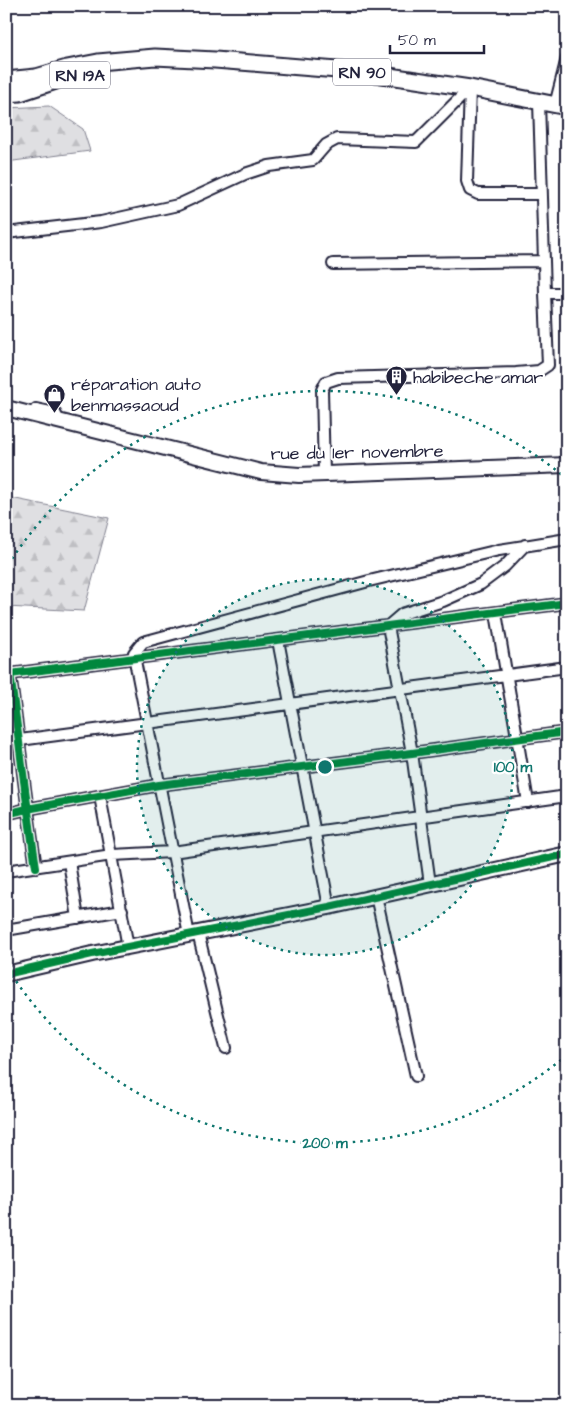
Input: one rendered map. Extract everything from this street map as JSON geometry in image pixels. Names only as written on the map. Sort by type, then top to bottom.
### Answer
[{"type":"main road","name":"RN 19A","points":[[6,80],[36,77],[98,62],[155,57]]},
{"type":"main road","name":"RN 19A","points":[[6,94],[20,93],[102,69],[155,57]]},
{"type":"main road","name":"RN 90","points":[[155,57],[362,72],[470,88],[561,106]]},
{"type":"main road","name":"rue du 1er novembre","points":[[6,408],[261,472],[299,475],[567,465]]},
{"type":"main road","points":[[6,974],[128,947],[329,907],[567,854]]},
{"type":"street","points":[[561,106],[567,58]]},
{"type":"street","points":[[470,88],[467,182],[470,190],[478,194],[541,194]]},
{"type":"street","points":[[6,233],[101,222],[178,205],[253,171],[269,166],[313,160],[326,145],[337,139],[416,142],[470,88]]},
{"type":"street","points":[[324,474],[322,390],[326,382],[338,378],[506,374],[539,371],[548,365],[539,102]]},
{"type":"street","points":[[333,264],[543,261]]},
{"type":"street","points":[[545,293],[567,293]]},
{"type":"street","points":[[226,1048],[193,934],[172,852],[134,653],[143,642],[369,581],[525,545],[567,538]]},
{"type":"street","points":[[388,626],[402,614],[443,601],[481,584],[505,566],[525,545]]},
{"type":"street","points":[[36,867],[10,674],[567,603]]},
{"type":"street","points":[[496,613],[528,802]]},
{"type":"street","points":[[388,626],[412,753],[430,884]]},
{"type":"street","points":[[278,640],[329,907]]},
{"type":"street","points":[[6,737],[20,740],[567,667]]},
{"type":"street","points":[[6,814],[159,785],[567,732]]},
{"type":"street","points":[[100,796],[128,947]]},
{"type":"street","points":[[6,871],[112,855],[172,852],[567,796]]},
{"type":"street","points":[[69,862],[78,918]]},
{"type":"street","points":[[376,896],[416,1076]]},
{"type":"street","points":[[6,930],[122,910]]},
{"type":"green space","points":[[49,106],[83,129],[90,151],[6,162],[6,108]]},
{"type":"green space","points":[[6,497],[109,518],[84,611],[6,607]]},
{"type":"cycle path","points":[[36,867],[10,674],[567,603]]},
{"type":"cycle path","points":[[6,814],[159,785],[567,732]]},
{"type":"cycle path","points":[[6,974],[92,954],[329,907],[567,854]]},
{"type":"place","name":"habibeche amar","points":[[397,396]]},
{"type":"place","name":"réparation auto benmassaoud","points":[[55,413]]}]
